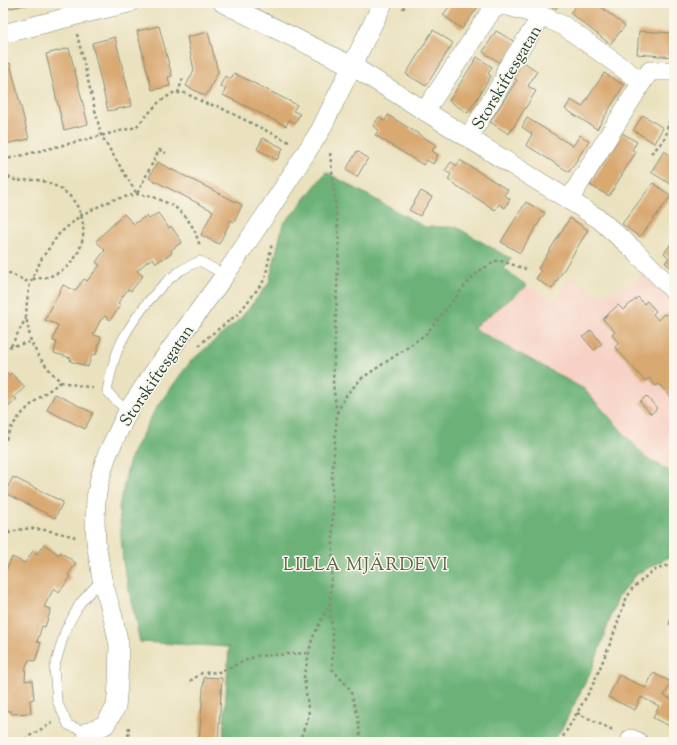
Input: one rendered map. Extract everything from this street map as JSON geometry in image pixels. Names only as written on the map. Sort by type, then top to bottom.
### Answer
[{"type":"street","points":[[3,34],[129,3]]},
{"type":"street","name":"Storskiftesgatan","points":[[222,3],[352,66],[469,137],[599,219],[634,250],[674,291]]},
{"type":"street","name":"Storskiftesgatan","points":[[87,732],[105,725],[116,707],[118,684],[119,644],[102,579],[96,542],[96,498],[107,455],[128,411],[154,372],[225,275],[308,151],[320,131],[383,3]]},
{"type":"street","name":"Storskiftesgatan","points":[[425,111],[492,10],[499,6],[508,6],[542,16],[564,26],[642,82]]},
{"type":"street","name":"Storskiftesgatan","points":[[469,137],[504,79],[506,70],[542,16]]},
{"type":"street","points":[[569,200],[650,71],[674,71]]},
{"type":"lane","points":[[128,411],[115,400],[107,390],[118,350],[125,336],[149,300],[180,270],[200,261],[225,275]]},
{"type":"lane","points":[[87,732],[68,725],[57,701],[54,669],[65,631],[80,603],[102,579]]},
{"type":"path","points":[[403,10],[406,3]]},
{"type":"path","points":[[73,16],[101,135],[137,194]]},
{"type":"path","points":[[178,93],[183,77]]},
{"type":"path","points":[[3,160],[136,127],[159,102],[173,93],[185,93],[207,104],[217,106],[308,151]]},
{"type":"path","points":[[651,153],[658,147],[666,134],[668,122],[674,117]]},
{"type":"path","points":[[326,154],[329,149],[339,240],[333,384],[337,413],[332,480],[333,545],[330,602],[333,644],[332,669],[350,689],[358,717],[360,734],[358,742]]},
{"type":"path","points":[[137,194],[159,150],[166,153]]},
{"type":"path","points":[[3,174],[9,179],[15,181],[38,180],[54,186],[66,193],[75,203],[84,225],[81,246],[77,255],[70,264],[53,276],[32,278]]},
{"type":"path","points":[[107,390],[61,382],[39,357],[31,342],[26,317],[30,283],[42,258],[59,234],[81,215],[112,200],[137,194],[151,196],[175,207],[186,217],[194,229],[199,243],[200,261]]},
{"type":"path","points":[[197,348],[208,337],[238,314],[265,279],[270,247],[273,240]]},
{"type":"path","points":[[337,413],[347,394],[362,378],[401,352],[427,332],[466,284],[479,271],[498,260],[526,269]]},
{"type":"path","points":[[3,270],[30,283]]},
{"type":"path","points":[[11,346],[26,317]]},
{"type":"path","points":[[3,348],[31,342]]},
{"type":"path","points":[[3,445],[10,429],[20,416],[46,392],[61,382]]},
{"type":"path","points":[[3,519],[9,532]]},
{"type":"path","points":[[3,537],[9,532],[25,529],[40,529],[96,542]]},
{"type":"path","points":[[560,742],[592,687],[612,639],[625,601],[632,589],[653,571],[666,566],[674,565]]},
{"type":"path","points":[[299,742],[309,715],[304,677],[312,639],[330,602]]},
{"type":"path","points":[[190,681],[202,673],[219,672],[256,656],[309,653]]},
{"type":"path","points":[[577,713],[635,740]]},
{"type":"path","points":[[20,742],[64,716]]},
{"type":"path","points":[[128,742],[130,720]]},
{"type":"shaded area","points":[[647,272],[674,301],[674,473],[646,459],[584,389],[473,328],[527,286],[556,300],[573,275],[594,296],[615,290],[638,280]]},
{"type":"green space","points":[[326,172],[425,227],[456,227],[511,259],[504,269],[527,286],[473,328],[584,389],[646,458],[674,473],[674,557],[667,558],[637,574],[618,597],[592,669],[561,730],[552,742],[223,742],[229,647],[140,642],[123,562],[119,507],[130,458],[156,408],[191,361],[241,318],[269,283],[283,224],[297,209]]},
{"type":"building","points":[[3,3],[28,3],[28,4],[3,10]]},
{"type":"building","points":[[452,3],[481,3],[462,29],[443,15]]},
{"type":"building","points":[[542,3],[558,3],[556,9]]},
{"type":"building","points":[[578,3],[596,3],[625,26],[610,44],[570,13]]},
{"type":"building","points":[[159,26],[172,76],[168,77],[170,86],[152,90],[137,31]]},
{"type":"building","points":[[433,30],[453,43],[426,86],[406,74]]},
{"type":"building","points":[[496,31],[517,43],[504,65],[483,52]]},
{"type":"building","points":[[639,31],[674,33],[674,57],[637,54]]},
{"type":"building","points":[[208,32],[218,72],[206,96],[186,86],[194,70],[187,37]]},
{"type":"building","points":[[115,37],[132,106],[108,111],[92,43]]},
{"type":"building","points":[[69,48],[88,124],[64,130],[46,54]]},
{"type":"building","points":[[477,57],[492,67],[488,74],[491,76],[468,113],[449,101]]},
{"type":"building","points":[[519,59],[537,71],[528,86],[536,91],[509,134],[490,122],[517,80],[509,75]]},
{"type":"building","points":[[10,63],[29,139],[5,144],[3,135],[3,65]]},
{"type":"building","points":[[234,73],[297,105],[293,111],[300,114],[295,123],[289,120],[286,126],[223,95],[226,88],[220,86],[225,76],[231,79]]},
{"type":"building","points":[[604,73],[624,85],[597,129],[565,109],[571,100],[582,107]]},
{"type":"building","points":[[388,115],[436,145],[432,151],[438,155],[433,164],[427,160],[423,165],[375,135],[379,130],[373,126],[379,117],[385,121]]},
{"type":"building","points":[[643,115],[663,128],[654,143],[633,130]]},
{"type":"building","points":[[527,118],[573,146],[580,135],[589,141],[569,172],[526,145],[532,134],[522,127]]},
{"type":"building","points":[[622,133],[637,142],[632,150],[636,152],[609,196],[590,185]]},
{"type":"building","points":[[263,138],[283,148],[277,160],[257,149]]},
{"type":"building","points":[[357,151],[368,158],[357,177],[346,170]]},
{"type":"building","points":[[664,151],[674,157],[674,177],[670,184],[651,172]]},
{"type":"building","points":[[460,160],[508,190],[504,195],[510,199],[505,208],[499,204],[495,210],[448,180],[451,174],[445,171],[451,162],[457,166]]},
{"type":"building","points":[[157,162],[242,205],[234,222],[231,220],[219,244],[201,235],[213,211],[149,178]]},
{"type":"building","points":[[653,183],[671,196],[640,237],[622,224]]},
{"type":"building","points":[[421,191],[432,197],[420,216],[409,210]]},
{"type":"building","points":[[526,202],[545,213],[520,253],[501,242]]},
{"type":"building","points":[[158,213],[169,228],[171,226],[182,242],[171,250],[172,253],[156,263],[153,258],[137,271],[143,276],[131,291],[128,289],[118,303],[121,305],[110,320],[105,316],[100,321],[93,335],[101,337],[96,355],[92,354],[88,367],[70,361],[71,358],[54,353],[57,342],[53,341],[58,325],[45,320],[63,285],[75,291],[84,279],[87,281],[100,265],[96,262],[105,250],[96,241],[124,214],[134,224],[146,216],[149,219]]},
{"type":"building","points":[[570,218],[588,230],[552,289],[536,279],[541,271],[538,269]]},
{"type":"building","points":[[674,240],[673,269],[665,263],[669,258],[664,253]]},
{"type":"building","points":[[638,297],[644,304],[647,301],[656,311],[653,314],[658,320],[664,314],[666,315],[669,313],[674,318],[674,395],[671,397],[659,384],[656,386],[649,378],[645,381],[615,347],[619,343],[612,335],[615,332],[603,319],[618,305],[623,310]]},
{"type":"building","points":[[591,330],[602,344],[594,350],[583,337]]},
{"type":"building","points":[[3,370],[9,376],[11,373],[25,387],[14,397],[17,399],[3,412]]},
{"type":"building","points":[[55,394],[93,413],[85,429],[47,410]]},
{"type":"building","points":[[646,396],[657,408],[651,414],[640,402]]},
{"type":"building","points":[[13,477],[63,502],[55,518],[5,493]]},
{"type":"building","points":[[44,544],[59,555],[60,552],[76,563],[68,575],[71,577],[59,592],[54,588],[44,607],[51,609],[45,627],[42,626],[37,642],[41,643],[35,661],[29,660],[26,666],[25,681],[32,680],[34,699],[30,700],[31,713],[11,714],[11,711],[3,711],[3,626],[7,614],[3,612],[3,610],[7,598],[3,596],[3,576],[12,557],[25,563],[33,551],[37,554]]},
{"type":"building","points":[[674,611],[674,626],[669,624]]},
{"type":"building","points":[[653,673],[671,682],[664,696],[674,700],[674,728],[653,718],[659,706],[641,697],[635,710],[608,697],[619,675],[646,688]]},
{"type":"building","points":[[204,677],[222,678],[218,742],[199,742]]},
{"type":"district","name":"LILLA MJÄRDEVI","points":[[366,564]]}]
